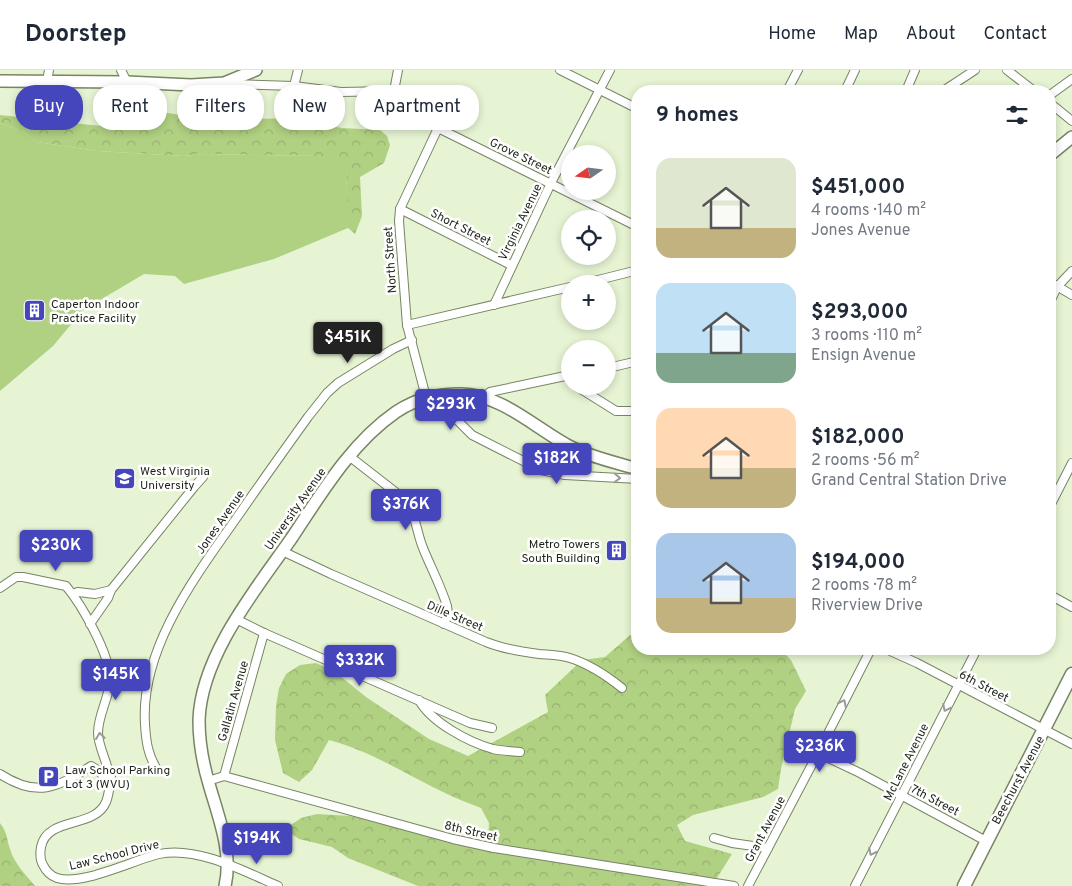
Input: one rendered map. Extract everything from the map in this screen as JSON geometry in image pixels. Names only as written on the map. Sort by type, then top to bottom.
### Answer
[{"type":"main road","name":"Beechurst Avenue","points":[[964,886],[1072,674]]},
{"type":"street","points":[[120,70],[127,82]]},
{"type":"street","points":[[224,83],[256,70]]},
{"type":"street","points":[[294,85],[298,70]]},
{"type":"street","points":[[395,85],[398,70]]},
{"type":"street","points":[[560,70],[631,105]]},
{"type":"street","name":"Virginia Avenue","points":[[494,305],[551,184],[610,70]]},
{"type":"street","points":[[848,85],[855,70]]},
{"type":"street","points":[[909,85],[915,70]]},
{"type":"street","points":[[952,85],[975,70]]},
{"type":"street","points":[[1007,70],[1024,85]]},
{"type":"street","points":[[790,85],[796,71]]},
{"type":"street","points":[[0,81],[48,76],[191,85],[224,83],[274,85]]},
{"type":"street","points":[[1056,91],[1072,79]]},
{"type":"street","points":[[1056,108],[1072,121]]},
{"type":"street","name":"North Street","points":[[426,397],[407,325],[399,221],[400,209],[437,130]]},
{"type":"street","name":"Grove Street","points":[[442,130],[631,224]]},
{"type":"street","points":[[1056,149],[1072,137]]},
{"type":"street","name":"Short Street","points":[[400,209],[511,266]]},
{"type":"street","points":[[1072,271],[1057,287],[1072,295]]},
{"type":"street","points":[[616,276],[631,272]]},
{"type":"street","points":[[407,325],[561,289]]},
{"type":"street","name":"Jones Avenue","points":[[158,771],[147,750],[145,694],[163,638],[192,583],[308,417],[327,393],[338,383],[393,349],[412,340]]},
{"type":"street","points":[[616,366],[631,363]]},
{"type":"street","points":[[482,397],[490,392],[561,379]]},
{"type":"street","name":"University Avenue","points":[[226,881],[227,864],[224,841],[208,781],[201,744],[199,720],[202,696],[210,671],[236,618],[349,456],[366,438],[396,412],[412,402],[426,397],[463,394],[482,397],[504,406],[569,446],[631,467]]},
{"type":"street","points":[[442,395],[449,410],[462,427],[472,435],[541,470],[565,475],[631,479]]},
{"type":"street","points":[[590,395],[616,411],[631,411]]},
{"type":"street","points":[[349,456],[409,504],[414,514],[423,549],[448,606],[448,614],[444,624]]},
{"type":"street","points":[[1056,494],[1072,463]]},
{"type":"street","points":[[90,624],[108,598],[111,590],[204,477]]},
{"type":"street","name":"Dille Street","points":[[282,551],[496,646],[571,658],[601,673],[622,688]]},
{"type":"street","points":[[0,588],[16,577],[23,577],[66,586],[73,594],[78,592],[95,594],[111,590]]},
{"type":"street","name":"Law School Drive","points":[[73,594],[100,644],[109,669],[110,682],[100,714],[98,734],[111,776],[109,794],[105,804],[98,812],[57,828],[42,841],[40,852],[42,863],[48,872],[56,878],[72,879],[109,870],[147,857],[169,853],[196,856],[227,864],[278,886]]},
{"type":"street","points":[[1056,598],[1072,607]]},
{"type":"street","points":[[236,618],[470,723],[492,728]]},
{"type":"street","name":"Gallatin Avenue","points":[[224,776],[264,632]]},
{"type":"street","name":"Grant Avenue","points":[[748,886],[868,655]]},
{"type":"street","name":"6th Street","points":[[899,655],[1072,744]]},
{"type":"street","name":"McLane Avenue","points":[[855,886],[974,655]]},
{"type":"street","points":[[419,700],[424,709],[465,738],[492,749],[520,752]]},
{"type":"street","name":"7th Street","points":[[818,753],[986,840]]},
{"type":"street","points":[[0,774],[12,782],[25,787],[42,788],[60,785],[91,766],[99,771],[109,783]]},
{"type":"street","points":[[208,781],[224,776]]},
{"type":"street","name":"8th Street","points":[[224,776],[494,848],[734,886]]},
{"type":"street","points":[[714,838],[732,843],[768,848]]},
{"type":"green space","points":[[167,113],[177,114],[177,130],[264,130],[264,119],[274,118],[274,130],[345,130],[345,128],[380,130],[387,136],[390,145],[384,163],[360,177],[362,216],[355,234],[348,228],[346,163],[318,156],[204,154],[183,156],[97,151],[37,142],[19,130],[83,130],[83,124],[93,125],[93,130],[167,130]]},
{"type":"green space","points":[[0,115],[15,117],[15,128],[0,123]]},
{"type":"green space","points":[[0,123],[22,131],[37,142],[97,151],[183,156],[204,154],[318,156],[346,162],[348,228],[274,259],[184,284],[175,276],[144,274],[83,310],[53,346],[0,391]]},
{"type":"green space","points":[[631,634],[631,655],[786,655],[791,660],[806,691],[795,709],[778,789],[763,797],[693,815],[677,825],[685,841],[732,854],[712,886],[418,886],[348,858],[332,847],[299,839],[285,829],[301,818],[317,814],[351,816],[472,847],[488,840],[489,823],[481,808],[450,795],[360,750],[329,740],[312,770],[299,782],[283,773],[275,740],[276,706],[279,688],[286,674],[300,665],[316,663],[334,671],[366,697],[429,739],[468,756],[548,712],[545,695],[582,660],[605,657]]},
{"type":"green space","points":[[0,823],[6,833],[14,859],[35,886],[0,886]]},
{"type":"place","name":"Caperton Indoor Practice Facility","points":[[35,311]]},
{"type":"place","name":"West Virginia University","points":[[124,478]]},
{"type":"place","name":"Metro Towers South Building","points":[[616,551]]},
{"type":"place","name":"Law School Parking Lot 3 (WVU)","points":[[49,777]]}]
